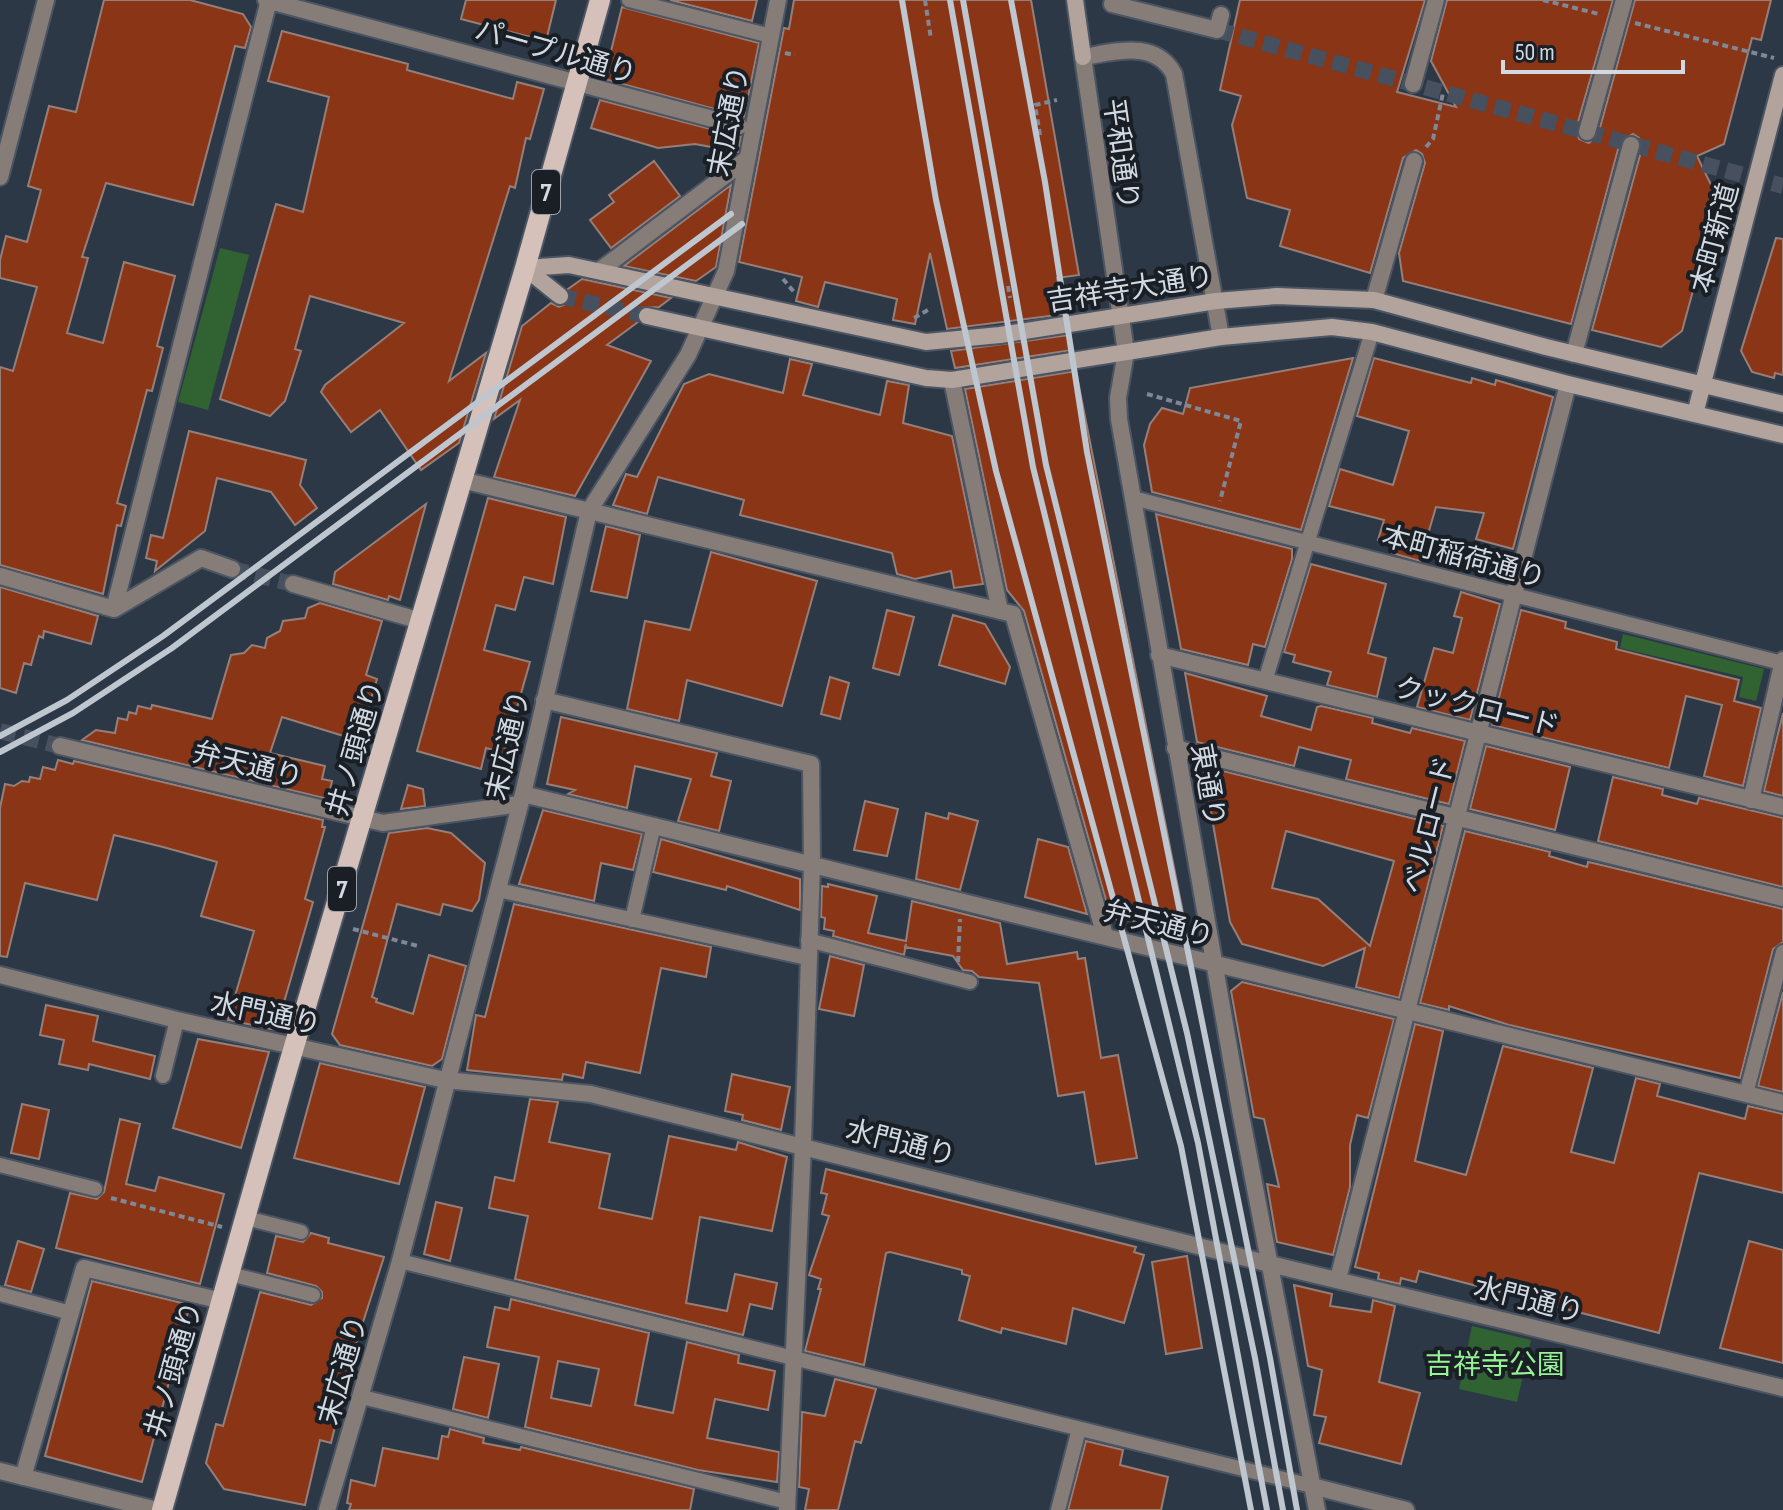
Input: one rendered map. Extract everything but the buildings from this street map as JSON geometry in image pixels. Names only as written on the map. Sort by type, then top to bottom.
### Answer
[{"type":"main road","name":"井ノ頭通り","points":[[160,1510],[525,268],[600,0]]},
{"type":"street","points":[[0,177],[46,0]]},
{"type":"street","points":[[114,609],[268,0]]},
{"type":"street","name":"パープル通り","points":[[268,0],[739,126]]},
{"type":"street","name":"平和通り","points":[[1075,0],[1121,315]]},
{"type":"street","points":[[1413,84],[1436,0]]},
{"type":"street","points":[[1587,132],[1624,0]]},
{"type":"street","points":[[1112,4],[1219,22]]},
{"type":"street","name":"末広通り","points":[[327,1510],[400,1261],[445,1080],[522,799],[589,511],[703,327],[717,296],[726,271],[776,7]]},
{"type":"street","points":[[1083,57],[1144,50],[1166,62],[1174,74],[1221,337]]},
{"type":"street","name":"本町新道","points":[[1695,414],[1783,75]]},
{"type":"street","points":[[1574,354],[1631,145]]},
{"type":"street","points":[[599,271],[747,159]]},
{"type":"street","points":[[1374,300],[1414,161]]},
{"type":"street","name":"吉祥寺大通り","points":[[525,268],[569,265],[926,342],[1000,335],[1216,301],[1277,296],[1374,300],[1574,354],[1783,404]]},
{"type":"street","points":[[525,268],[560,296]]},
{"type":"street","name":"東通り","points":[[1121,315],[1126,352],[1118,398],[1133,498],[1175,748],[1317,1510]]},
{"type":"street","points":[[647,316],[926,378],[952,380],[1221,337],[1332,327],[1372,332],[1568,384],[1783,435]]},
{"type":"street","points":[[952,380],[1000,611]]},
{"type":"street","name":"ベルロード","points":[[1338,1279],[1568,384]]},
{"type":"street","points":[[462,480],[1013,614],[1105,936]]},
{"type":"street","points":[[0,576],[114,609],[201,558],[232,569]]},
{"type":"street","points":[[293,584],[421,621]]},
{"type":"street","name":"クックロード","points":[[1159,655],[1783,807]]},
{"type":"street","points":[[1751,800],[1783,662]]},
{"type":"street","points":[[544,700],[811,764],[812,864],[803,1144],[787,1506]]},
{"type":"street","name":"弁天通り","points":[[60,746],[383,823],[522,799],[654,825],[1783,1103]]},
{"type":"street","points":[[1175,748],[1456,820],[1783,898]]},
{"type":"street","name":"水門通り","points":[[0,975],[177,1020],[445,1080],[591,1094],[803,1144],[1270,1264],[1783,1388]]},
{"type":"street","points":[[23,1477],[84,1268],[222,1301]]},
{"type":"street","points":[[0,1471],[160,1510]]},
{"type":"street","points":[[1312,1486],[1406,1510]]},
{"type":"lane","points":[[629,0],[771,36]]},
{"type":"lane","points":[[1265,681],[1372,332]]},
{"type":"lane","name":"本町稲荷通り","points":[[1133,498],[1513,597],[1783,662]]},
{"type":"lane","points":[[632,920],[654,825]]},
{"type":"lane","points":[[498,890],[807,958]]},
{"type":"lane","points":[[808,940],[964,980]]},
{"type":"lane","points":[[1746,1094],[1783,952]]},
{"type":"lane","points":[[163,1076],[177,1020]]},
{"type":"lane","points":[[0,1165],[95,1189]]},
{"type":"lane","points":[[244,1225],[301,1232]]},
{"type":"lane","points":[[400,1261],[1312,1486]]},
{"type":"lane","points":[[230,1274],[313,1295]]},
{"type":"lane","points":[[0,1294],[71,1313]]},
{"type":"lane","points":[[362,1397],[787,1506]]},
{"type":"lane","points":[[1058,1510],[1079,1429]]},
{"type":"path","points":[[925,0],[931,39]]},
{"type":"path","points":[[1543,0],[1783,60]]},
{"type":"path","points":[[1414,161],[1433,139],[1443,93]]},
{"type":"path","points":[[1041,135],[1037,104],[1057,100]]},
{"type":"path","points":[[783,279],[797,296]]},
{"type":"path","points":[[1008,286],[1010,298]]},
{"type":"path","points":[[916,319],[928,310]]},
{"type":"path","points":[[1147,394],[1241,421],[1215,518]]},
{"type":"path","points":[[961,901],[964,980]]},
{"type":"path","points":[[353,929],[418,946]]},
{"type":"path","points":[[95,1189],[101,1195],[244,1225]]},
{"type":"green space","points":[[220,248],[249,255],[208,410],[178,402]]},
{"type":"green space","points":[[1623,634],[1764,669],[1756,701],[1739,697],[1743,677],[1620,648]]},
{"type":"green space","name":"吉祥寺公園","points":[[1472,1326],[1531,1340],[1517,1402],[1459,1389]]},
{"type":"tunnel","points":[[1217,30],[1783,186]]},
{"type":"tunnel","points":[[560,296],[647,316]]},
{"type":"tunnel","points":[[232,569],[293,584]]},
{"type":"tunnel","points":[[0,731],[60,746]]},
{"type":"railway","points":[[902,0],[936,200],[996,471],[1181,1146],[1251,1510]]},
{"type":"railway","points":[[950,0],[1033,467],[1198,1143],[1267,1510]]},
{"type":"railway","points":[[963,0],[1046,465],[1187,1033],[1255,1358],[1283,1510]]},
{"type":"railway","points":[[1011,0],[1045,182],[1087,452],[1270,1358],[1297,1510]]},
{"type":"railway","points":[[0,736],[67,700],[163,636],[731,214]]},
{"type":"railway","points":[[0,752],[73,713],[172,648],[742,224]]}]
